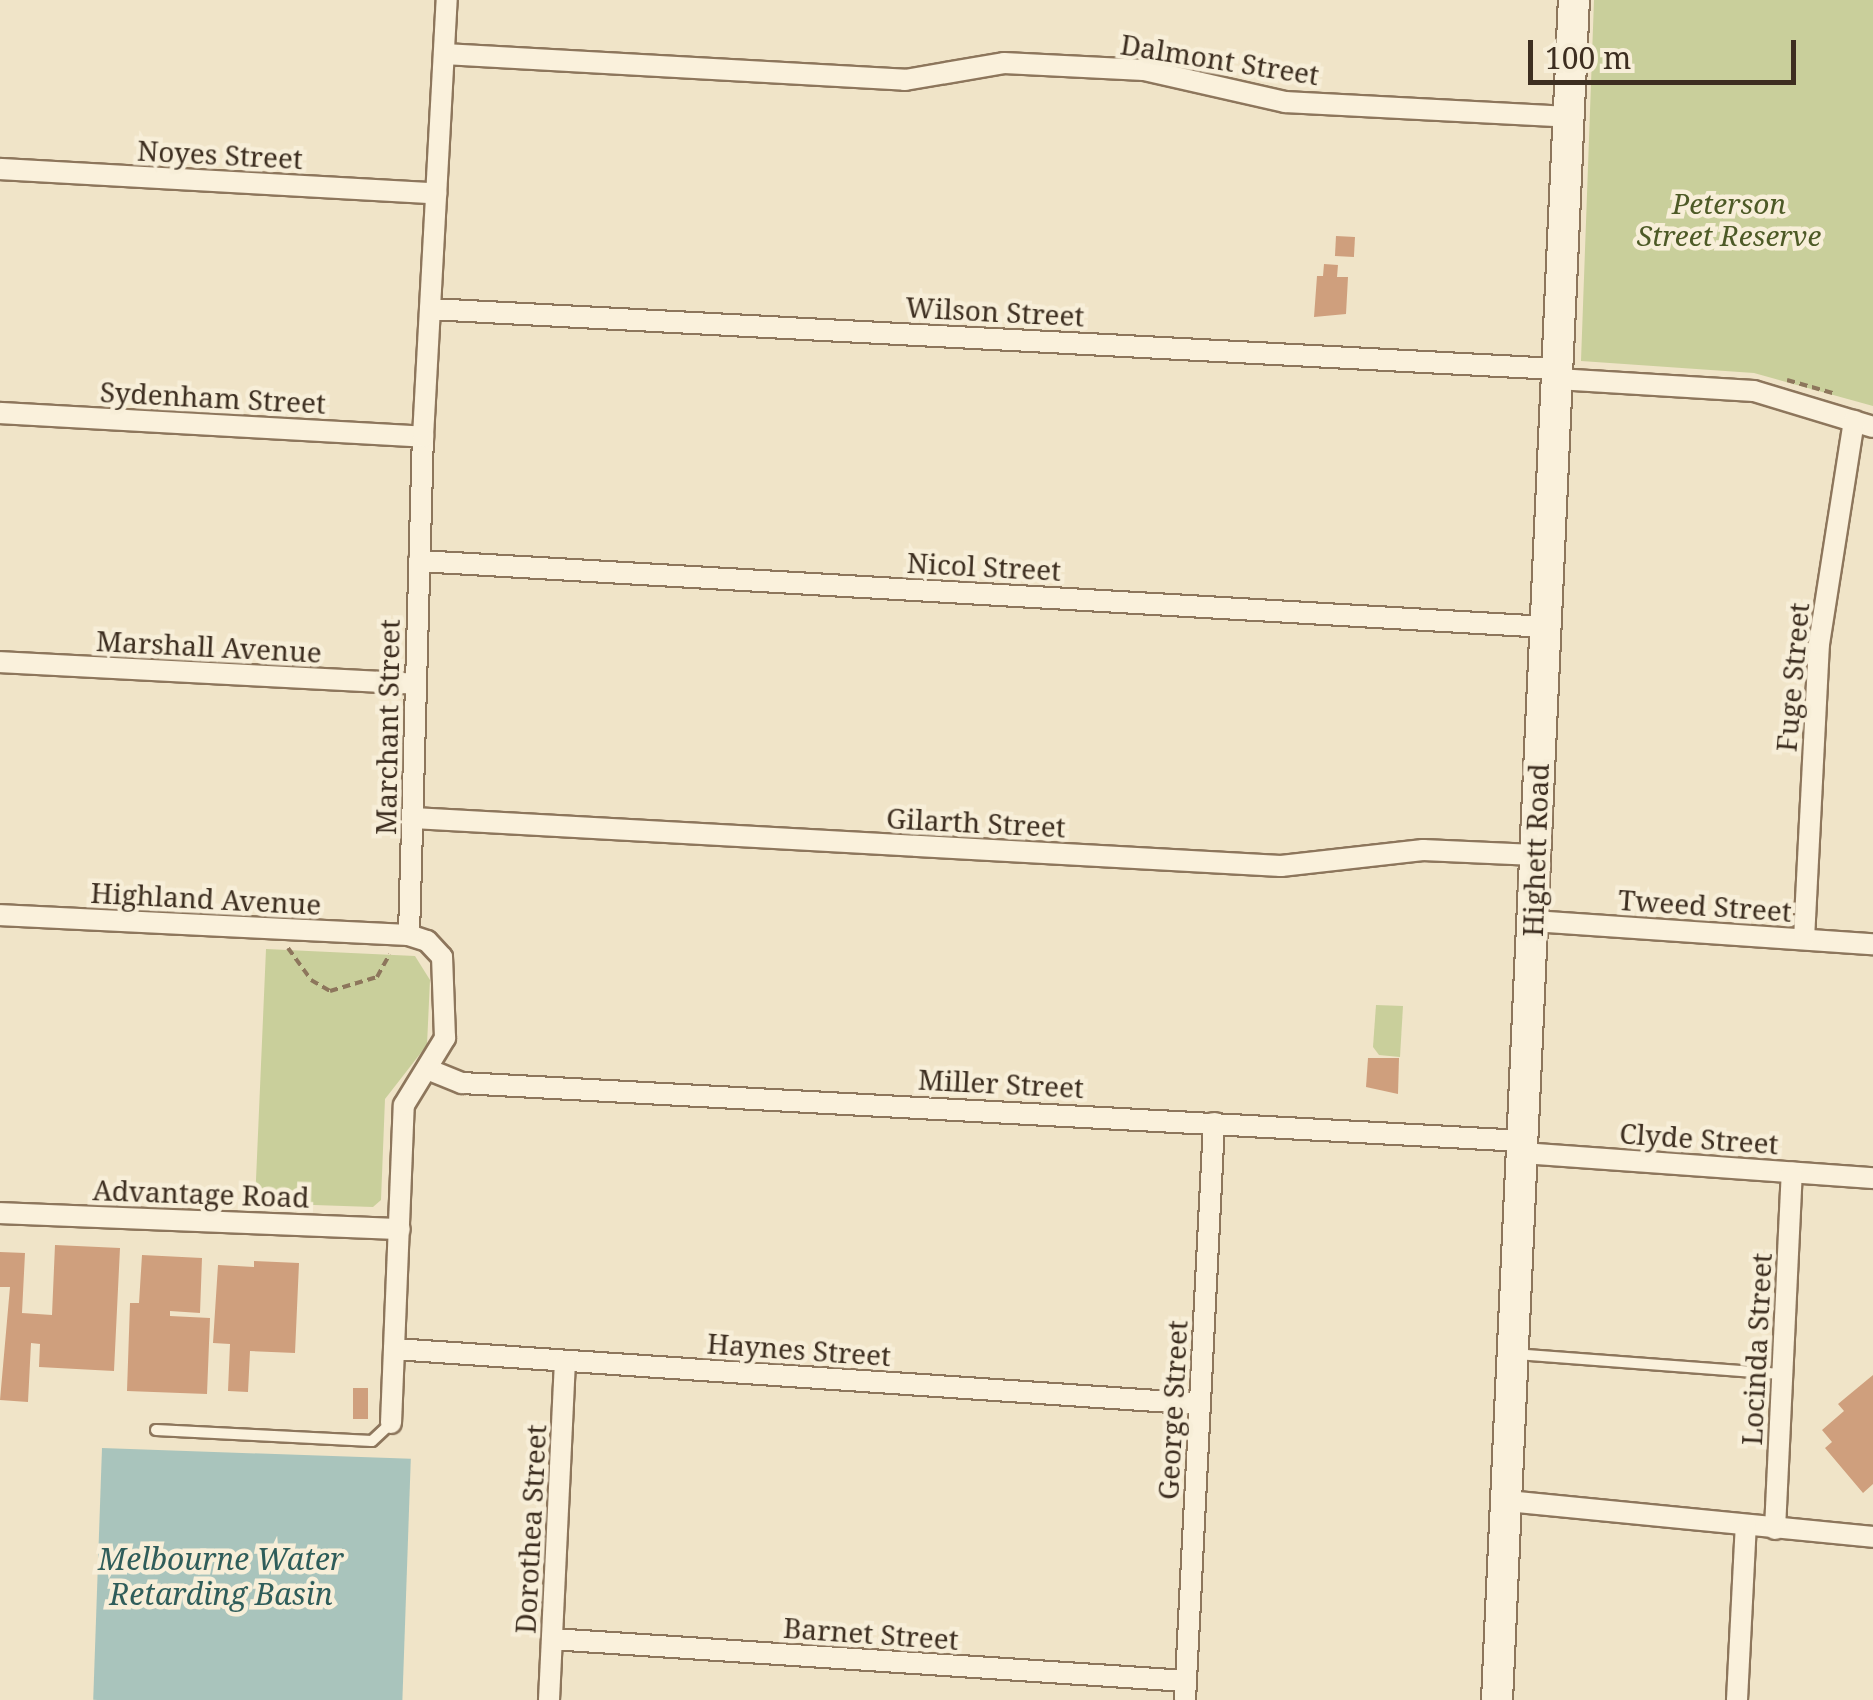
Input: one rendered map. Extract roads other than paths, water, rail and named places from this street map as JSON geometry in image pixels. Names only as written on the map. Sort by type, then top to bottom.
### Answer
[{"type":"street","name":"Marchant Street","points":[[399,934],[413,818],[423,436],[446,0]]},
{"type":"street","name":"Highett Road","points":[[1497,1700],[1574,0]]},
{"type":"street","name":"Dalmont Street","points":[[444,54],[905,80],[1004,63],[1144,70],[1286,102],[1569,118]]},
{"type":"street","name":"Noyes Street","points":[[0,169],[436,193]]},
{"type":"street","name":"Wilson Street","points":[[430,309],[1557,374],[1754,391],[1864,424]]},
{"type":"street","name":"Sydenham Street","points":[[0,412],[423,436]]},
{"type":"street","name":"Fuge Street","points":[[1804,939],[1819,644],[1864,424]]},
{"type":"street","name":"Nicol Street","points":[[419,561],[1545,626]]},
{"type":"street","name":"Marshall Avenue","points":[[0,662],[416,684]]},
{"type":"street","name":"Gilarth Street","points":[[413,818],[1281,866],[1422,850],[1535,855]]},
{"type":"street","name":"Highland Avenue","points":[[0,916],[399,934]]},
{"type":"street","name":"Tweed Street","points":[[1532,921],[1873,944]]},
{"type":"street","points":[[391,1423],[404,1105],[442,1050],[444,966],[433,946],[399,934]]},
{"type":"street","points":[[442,1050],[476,1082]]},
{"type":"street","name":"Miller Street","points":[[426,1069],[450,1081],[1214,1122],[1522,1147]]},
{"type":"street","name":"George Street","points":[[1186,1691],[1214,1122]]},
{"type":"street","name":"Clyde Street","points":[[1522,1147],[1873,1178]]},
{"type":"street","name":"Locinda Street","points":[[1775,1529],[1792,1172]]},
{"type":"street","name":"Advantage Road","points":[[0,1213],[400,1229]]},
{"type":"street","name":"Haynes Street","points":[[394,1349],[1200,1404]]},
{"type":"street","name":"Dorothea Street","points":[[550,1700],[566,1361]]},
{"type":"street","points":[[1506,1508],[1873,1537]]},
{"type":"street","points":[[1737,1700],[1746,1526]]},
{"type":"street","name":"Barnet Street","points":[[552,1639],[1186,1691]]},
{"type":"lane","points":[[1513,1354],[1783,1374]]},
{"type":"lane","points":[[156,1430],[372,1441],[391,1423]]},
{"type":"water","name":"Melbourne Water Retarding Basin","points":[[102,1448],[411,1459],[402,1700],[93,1700]]},
{"type":"park label","name":"Peterson Street Reserve","points":[[1729,219]]}]
